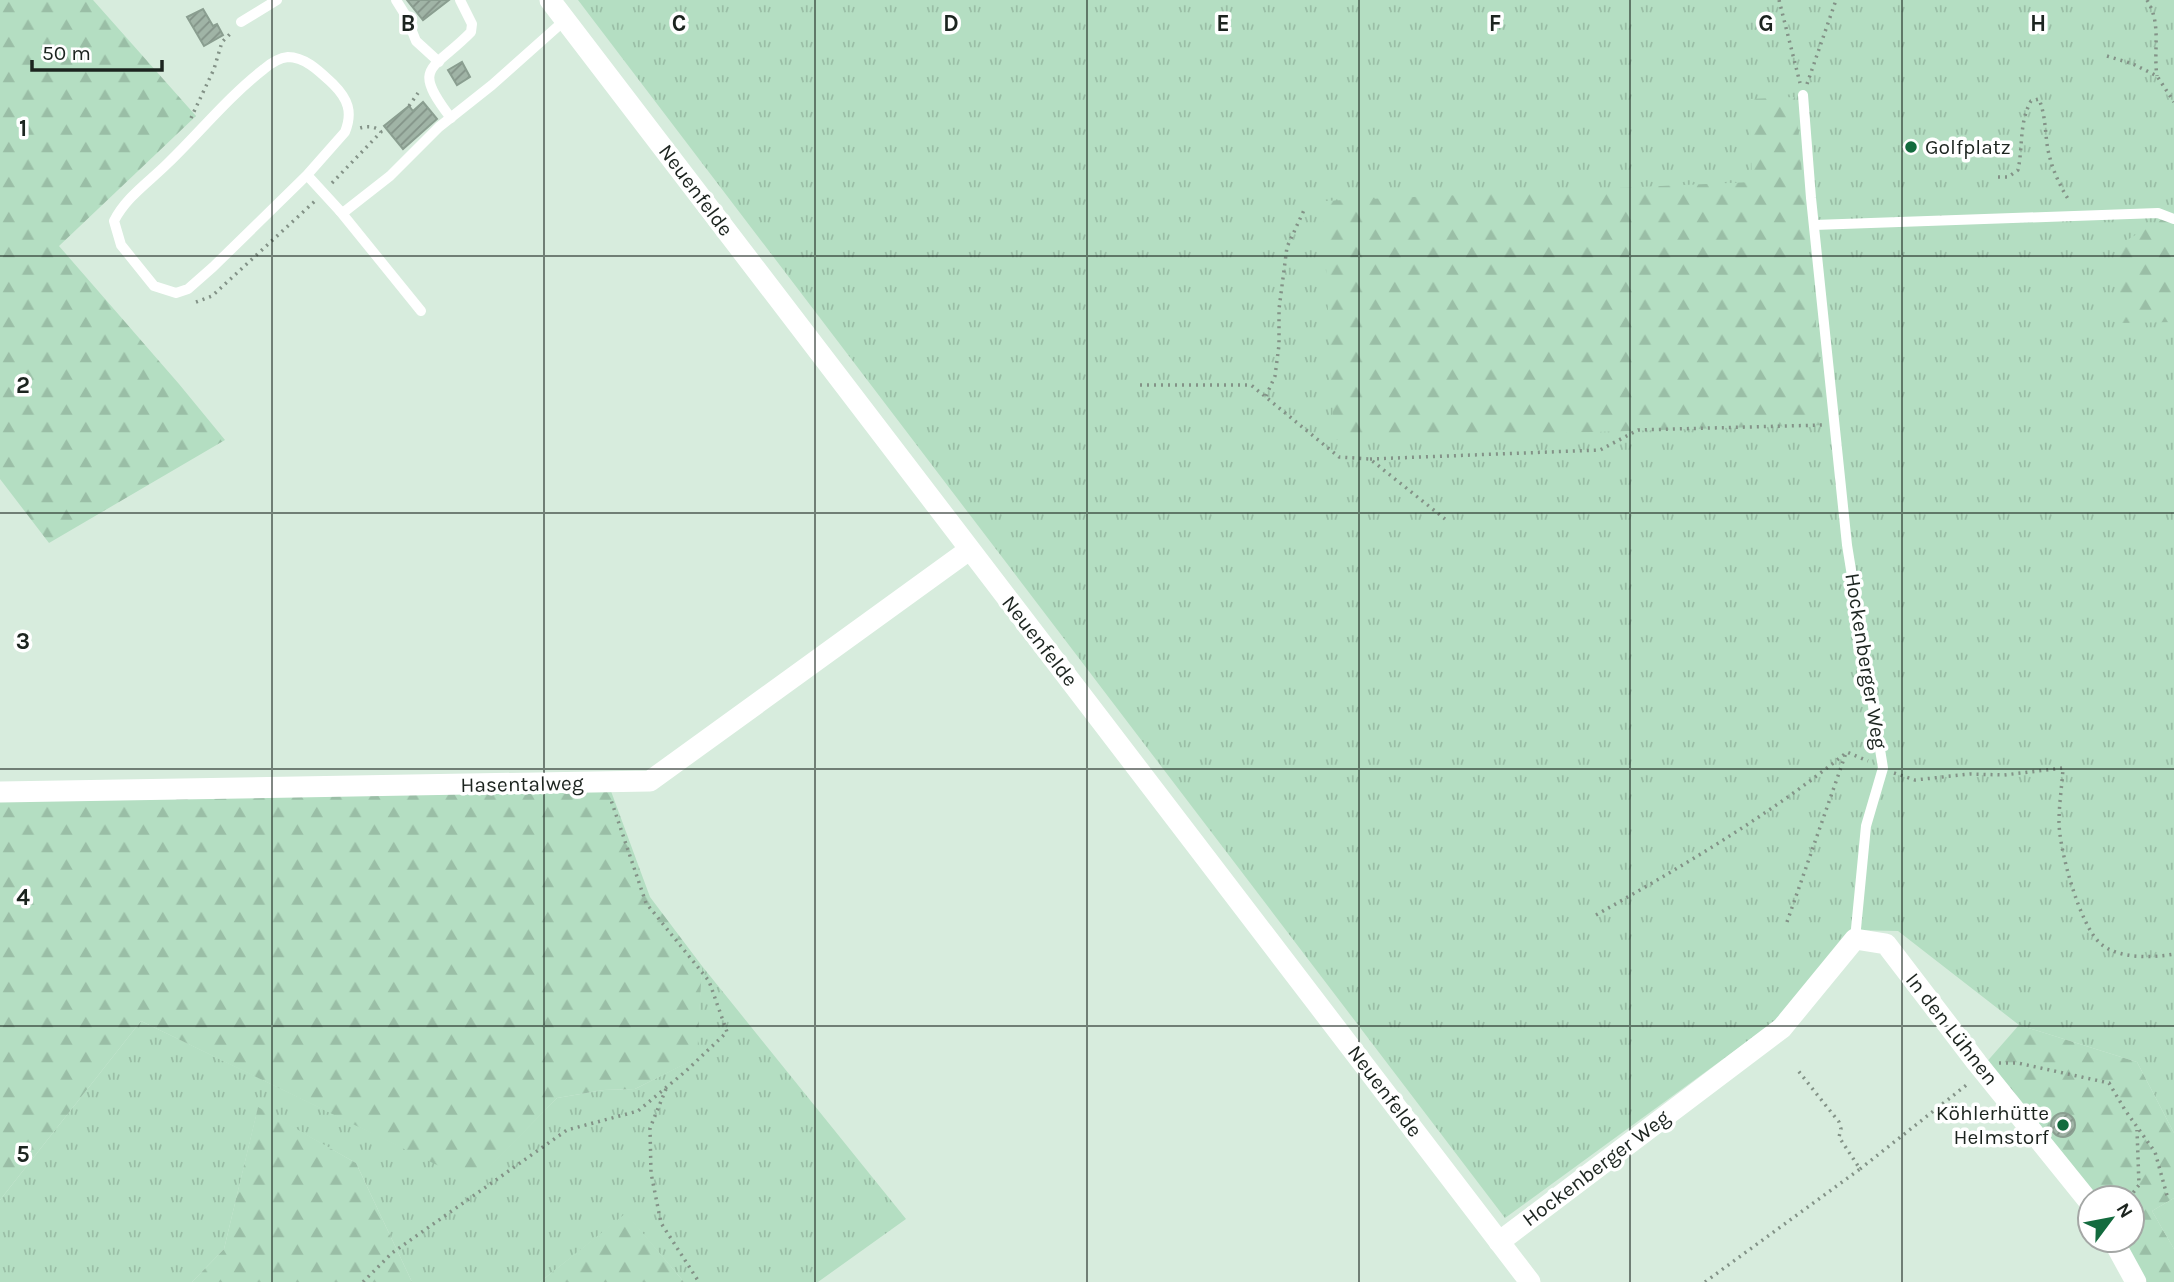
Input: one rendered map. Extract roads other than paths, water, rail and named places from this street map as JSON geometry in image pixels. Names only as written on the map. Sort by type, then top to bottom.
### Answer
[{"type":"street","name":"Neuenfelde","points":[[550,0],[1530,1282]]},
{"type":"street","name":"Hasentalweg","points":[[0,792],[650,781],[969,550]]},
{"type":"street","name":"Hockenberger Weg","points":[[1499,1241],[1782,1028],[1855,939]]},
{"type":"street","name":"In den Lühnen","points":[[1855,939],[1886,944],[2076,1186]]},
{"type":"street","points":[[2121,1254],[2136,1282]]},
{"type":"lane","points":[[241,22],[277,0]]},
{"type":"lane","points":[[396,0],[416,41],[439,62]]},
{"type":"lane","points":[[450,118],[433,96],[428,80],[430,70],[471,32],[469,15],[460,0]]},
{"type":"lane","points":[[340,211],[344,212],[390,176],[450,118],[492,85],[565,20]]},
{"type":"lane","points":[[289,57],[304,60],[320,72],[338,89],[349,108],[349,123],[345,132],[307,175],[188,289],[176,293],[154,286],[121,245],[114,221],[120,209],[264,69],[289,57]]},
{"type":"lane","name":"Hockenberger Weg","points":[[1803,95],[1847,545],[1883,768],[1866,826],[1855,939]]},
{"type":"lane","points":[[307,175],[340,211],[421,311]]},
{"type":"lane","points":[[1814,225],[2158,213],[2174,219]]},
{"type":"place","name":"Golfplatz","points":[[1911,147]]},
{"type":"place","name":"Köhlerhütte Helmstorf","points":[[2063,1125]]}]
